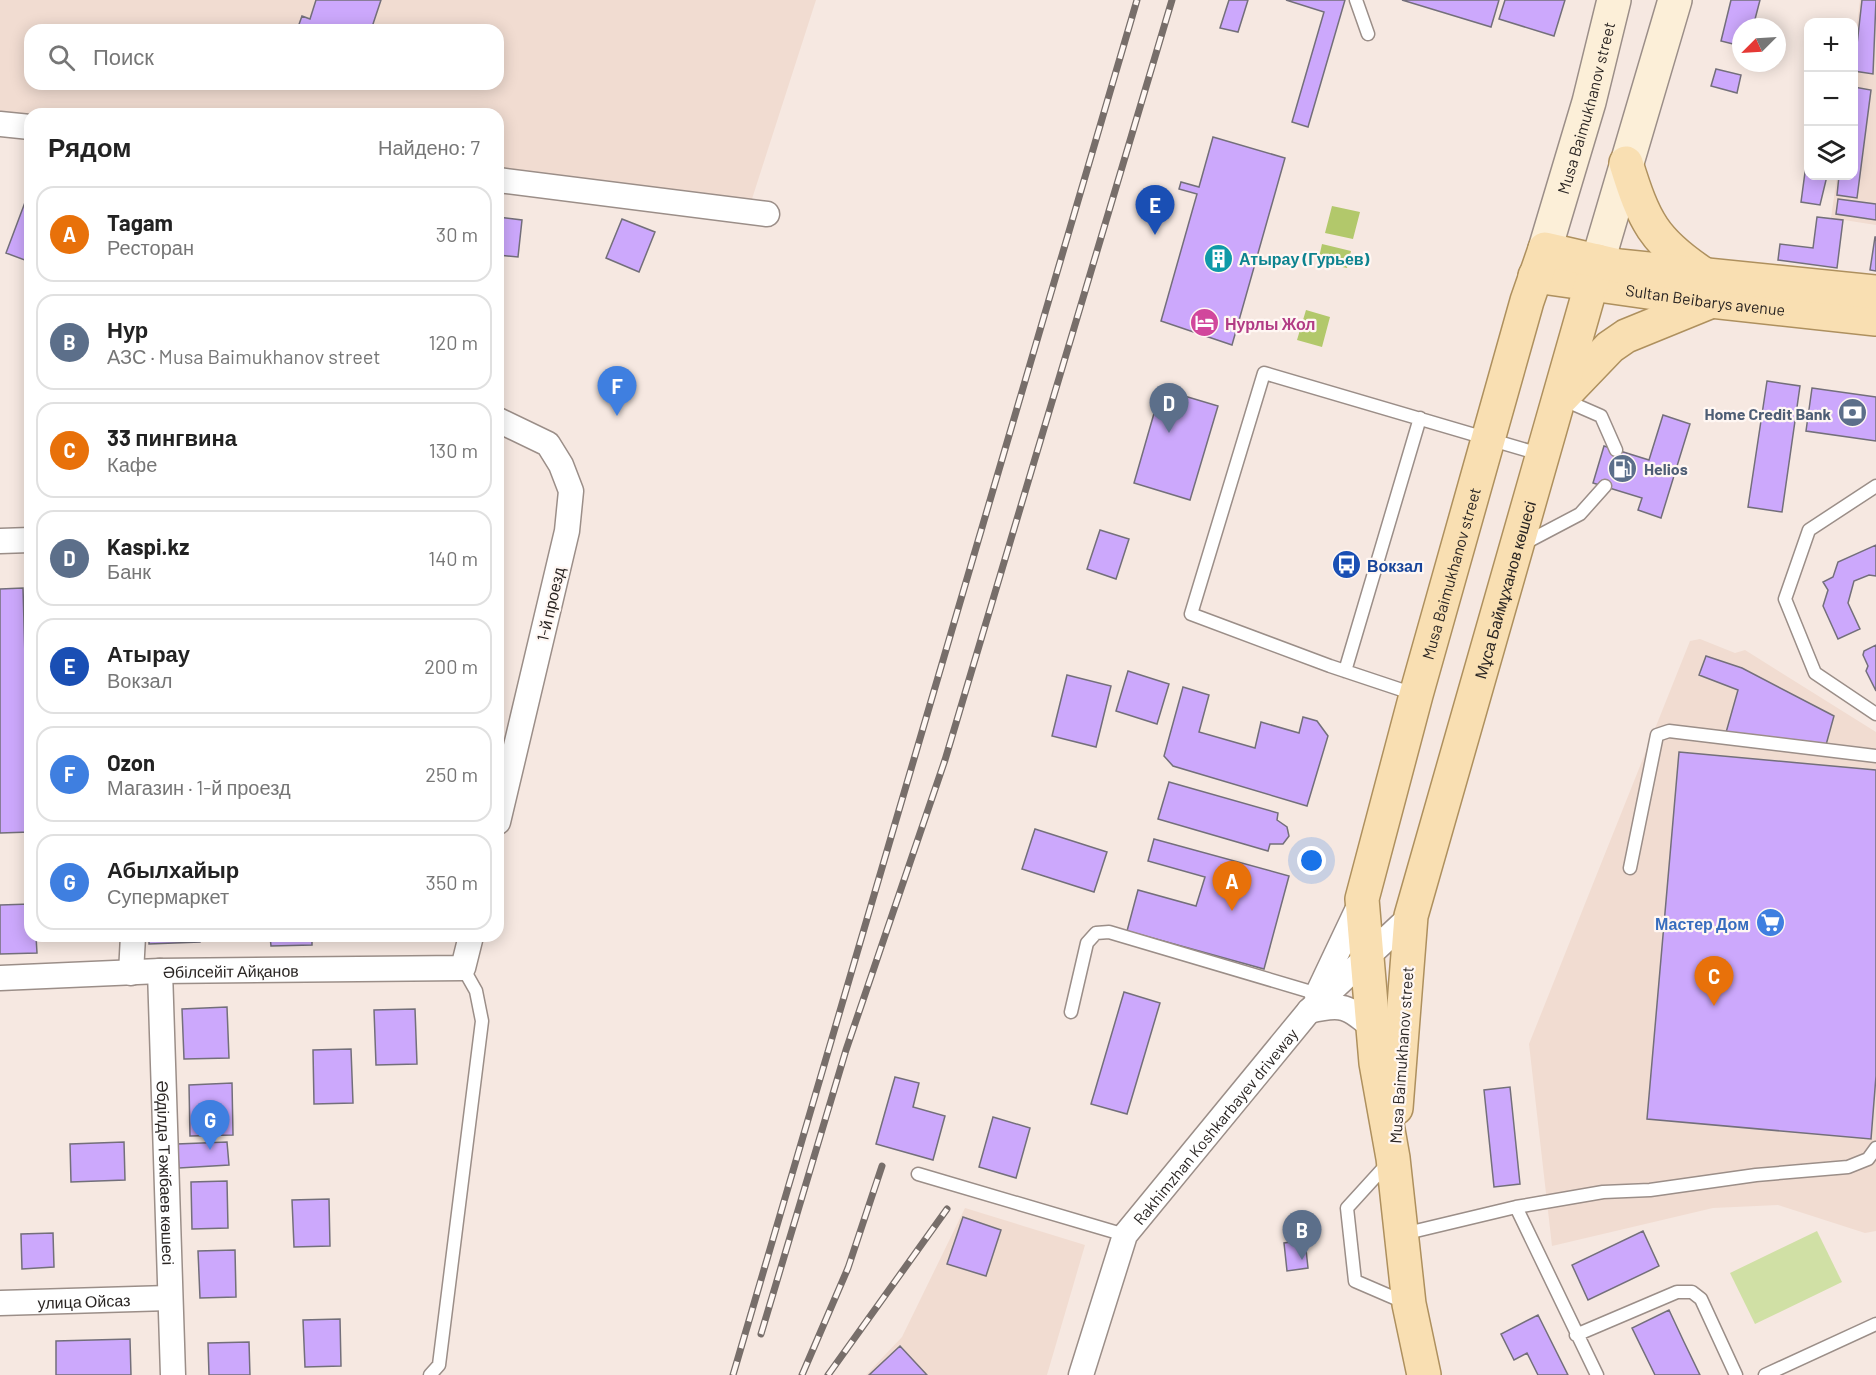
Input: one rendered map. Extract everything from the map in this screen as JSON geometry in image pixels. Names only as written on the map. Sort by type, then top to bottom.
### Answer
[{"type":"main road","name":"Musa Baimukhanov street","points":[[1424,1375],[1409,1304],[1393,1158],[1376,1064],[1362,899],[1416,695],[1489,438],[1589,102],[1614,0]]},
{"type":"main road","points":[[1594,273],[1675,0]]},
{"type":"main road","points":[[1560,398],[1610,347],[1709,288],[1652,231],[1641,210],[1626,163]]},
{"type":"main road","name":"Sultan Beibarys avenue","points":[[1540,262],[1594,273],[1709,288],[1876,319]]},
{"type":"main road","name":"Мұса Баймұханов көшесі","points":[[1411,916],[1544,456],[1594,273]]},
{"type":"main road","name":"Sultan Beibarys avenue","points":[[1709,288],[1876,292]]},
{"type":"main road","name":"Musa Baimukhanov street","points":[[1393,1158],[1411,916]]},
{"type":"street","points":[[0,124],[24,126]]},
{"type":"street","points":[[504,181],[767,214]]},
{"type":"street","name":"1-й проезд","points":[[504,423],[548,444],[561,465],[571,491],[567,531],[504,797]]},
{"type":"street","points":[[0,542],[24,540]]},
{"type":"street","points":[[1362,899],[1314,1002],[1351,1009],[1373,1028]]},
{"type":"street","name":"Rakhimzhan Koshkarbayev driveway","points":[[1081,1375],[1125,1235],[1314,1002],[1367,958],[1411,916]]},
{"type":"street","points":[[131,973],[133,942]]},
{"type":"street","points":[[463,968],[470,942]]},
{"type":"street","name":"Әбілсейіт Айқанов","points":[[0,978],[160,971],[463,968]]},
{"type":"street","name":"Әбділдә Тәжібаев көшесі","points":[[160,971],[173,1375]]},
{"type":"street","name":"улица Ойсаз","points":[[0,1303],[169,1298]]},
{"type":"lane","points":[[1356,0],[1368,34]]},
{"type":"lane","points":[[1416,695],[1191,615],[1264,373],[1544,456]]},
{"type":"lane","points":[[1560,398],[1601,416],[1616,450]]},
{"type":"lane","points":[[1345,671],[1420,418]]},
{"type":"lane","points":[[1517,548],[1580,514],[1605,486]]},
{"type":"lane","points":[[1876,486],[1809,530],[1785,599],[1815,673],[1876,714]]},
{"type":"lane","points":[[1630,868],[1657,735],[1670,730],[1876,756]]},
{"type":"lane","points":[[1071,1012],[1087,943],[1096,933],[1109,932],[1314,1002]]},
{"type":"lane","points":[[430,1375],[439,1365],[482,1022],[476,992],[463,968]]},
{"type":"lane","points":[[1402,1234],[1516,1207],[1604,1192],[1650,1190],[1756,1175],[1848,1167],[1868,1159],[1876,1148]]},
{"type":"lane","points":[[1393,1158],[1347,1208],[1355,1281],[1409,1304]]},
{"type":"lane","points":[[918,1174],[1125,1235]]},
{"type":"lane","points":[[1516,1207],[1597,1375]]},
{"type":"lane","points":[[1576,1335],[1677,1292],[1692,1292],[1701,1299],[1736,1375]]},
{"type":"lane","points":[[1765,1375],[1876,1324]]},
{"type":"shaded area","points":[[0,0],[816,0],[751,202],[504,173],[504,108],[24,108],[24,116],[0,113]]},
{"type":"shaded area","points":[[1860,0],[1876,0],[1876,225],[1831,218],[1836,180],[1858,180],[1858,18]]},
{"type":"shaded area","points":[[1700,639],[1735,653],[1745,650],[1876,732],[1876,1231],[1865,1233],[1778,1205],[1713,1208],[1552,1246],[1529,1044],[1690,641]]},
{"type":"shaded area","points":[[965,1208],[1085,1245],[1047,1375],[866,1375],[902,1337]]},
{"type":"green space","points":[[1332,206],[1360,212],[1353,239],[1325,233]]},
{"type":"green space","points":[[1322,244],[1351,251],[1347,268],[1318,262]]},
{"type":"green space","points":[[1306,310],[1330,317],[1322,347],[1297,340]]},
{"type":"green space","points":[[1817,1231],[1842,1282],[1755,1324],[1730,1273]]},
{"type":"building","points":[[316,0],[381,0],[373,24],[299,24],[302,16],[310,19]]},
{"type":"building","points":[[1229,0],[1248,0],[1238,32],[1220,28]]},
{"type":"building","points":[[1286,0],[1345,0],[1308,127],[1292,122],[1324,12]]},
{"type":"building","points":[[1402,0],[1499,0],[1491,27]]},
{"type":"building","points":[[1505,0],[1565,0],[1554,36],[1499,19]]},
{"type":"building","points":[[1731,0],[1760,0],[1755,18],[1732,18],[1732,44],[1721,41]]},
{"type":"building","points":[[1862,0],[1876,0],[1873,74],[1858,72],[1858,36]]},
{"type":"building","points":[[1716,69],[1741,75],[1737,93],[1711,86]]},
{"type":"building","points":[[1858,88],[1871,90],[1857,198],[1837,195],[1839,180],[1858,180]]},
{"type":"building","name":"Атырау (Гурьев)","points":[[1213,137],[1285,158],[1232,345],[1161,321],[1197,194],[1179,189],[1181,182],[1199,187]]},
{"type":"building","points":[[1804,180],[1826,180],[1820,205],[1801,202]]},
{"type":"building","points":[[1838,199],[1876,204],[1876,220],[1836,214]]},
{"type":"building","points":[[24,205],[24,260],[6,253]]},
{"type":"building","points":[[1817,217],[1843,220],[1837,268],[1778,260],[1780,244],[1813,248]]},
{"type":"building","points":[[504,218],[522,220],[518,257],[504,256]]},
{"type":"building","points":[[622,219],[655,232],[639,272],[606,258]]},
{"type":"building","points":[[1876,237],[1876,271],[1870,270]]},
{"type":"building","points":[[1767,381],[1800,386],[1782,512],[1748,507]]},
{"type":"building","points":[[1812,388],[1876,397],[1876,441],[1806,431]]},
{"type":"building","points":[[1161,389],[1218,406],[1190,500],[1134,483]]},
{"type":"building","points":[[1663,415],[1690,424],[1661,518],[1638,510],[1642,498],[1593,483],[1604,446],[1649,460]]},
{"type":"building","points":[[1100,530],[1129,539],[1116,579],[1087,569]]},
{"type":"building","points":[[1876,545],[1876,576],[1869,575],[1854,581],[1848,603],[1860,629],[1838,639],[1823,606],[1828,590],[1823,582],[1833,577],[1838,562]]},
{"type":"building","points":[[23,588],[24,832],[0,833],[0,589]]},
{"type":"building","points":[[1876,645],[1876,691],[1866,671],[1868,666],[1863,655],[1864,651]]},
{"type":"building","points":[[1706,656],[1742,668],[1834,716],[1826,745],[1725,736],[1738,690],[1699,675]]},
{"type":"building","points":[[1128,671],[1169,684],[1157,724],[1116,711]]},
{"type":"building","points":[[1067,675],[1111,686],[1096,747],[1052,736]]},
{"type":"building","points":[[1183,687],[1209,695],[1199,732],[1255,748],[1261,722],[1299,733],[1303,717],[1317,721],[1328,736],[1307,806],[1173,766],[1164,756]]},
{"type":"building","name":"Мастер Дом","points":[[1679,752],[1876,770],[1876,1076],[1871,1139],[1647,1119]]},
{"type":"building","points":[[1169,782],[1278,813],[1277,820],[1287,827],[1289,836],[1283,844],[1270,844],[1268,851],[1158,819]]},
{"type":"building","points":[[1035,829],[1107,852],[1094,892],[1022,869]]},
{"type":"building","points":[[1154,839],[1289,876],[1264,969],[1127,931],[1138,890],[1196,906],[1205,877],[1148,861]]},
{"type":"building","points":[[24,904],[24,942],[36,942],[37,953],[0,954],[0,905]]},
{"type":"building","points":[[149,942],[200,942],[149,944]]},
{"type":"building","points":[[271,942],[312,942],[312,945],[271,946]]},
{"type":"building","points":[[1124,992],[1160,1003],[1127,1114],[1091,1104]]},
{"type":"building","points":[[227,1007],[229,1058],[184,1059],[182,1009]]},
{"type":"building","points":[[415,1009],[417,1064],[376,1065],[374,1010]]},
{"type":"building","points":[[351,1049],[353,1103],[314,1104],[313,1050]]},
{"type":"building","points":[[895,1077],[919,1083],[913,1107],[945,1116],[933,1160],[876,1144]]},
{"type":"building","points":[[232,1083],[233,1135],[190,1136],[189,1085]]},
{"type":"building","points":[[1510,1087],[1520,1184],[1494,1187],[1484,1090]]},
{"type":"building","points":[[993,1117],[1030,1128],[1016,1178],[979,1167]]},
{"type":"building","points":[[124,1142],[125,1180],[71,1182],[70,1144]]},
{"type":"building","points":[[227,1142],[229,1165],[179,1168],[177,1144]]},
{"type":"building","points":[[227,1181],[228,1228],[192,1229],[191,1182]]},
{"type":"building","points":[[329,1199],[330,1246],[294,1247],[292,1200]]},
{"type":"building","points":[[963,1217],[1001,1230],[986,1276],[947,1264]]},
{"type":"building","points":[[1643,1231],[1659,1266],[1588,1300],[1572,1265]]},
{"type":"building","points":[[53,1233],[54,1267],[22,1269],[21,1234]]},
{"type":"building","points":[[1305,1240],[1308,1268],[1287,1271],[1284,1243]]},
{"type":"building","points":[[235,1250],[236,1297],[200,1298],[198,1251]]},
{"type":"building","points":[[1669,1310],[1700,1375],[1655,1375],[1632,1328]]},
{"type":"building","points":[[1538,1315],[1568,1375],[1538,1375],[1527,1353],[1514,1360],[1501,1334]]},
{"type":"building","points":[[340,1319],[341,1366],[305,1367],[303,1320]]},
{"type":"building","points":[[130,1339],[131,1375],[56,1375],[56,1341]]},
{"type":"building","points":[[249,1342],[250,1375],[209,1375],[208,1343]]},
{"type":"building","points":[[900,1346],[927,1375],[869,1375]]},
{"type":"railway","points":[[733,1375],[1137,0]]},
{"type":"railway","points":[[761,1334],[846,1050],[945,760],[1172,0]]},
{"type":"railway","points":[[802,1375],[848,1268],[882,1166]]},
{"type":"railway","points":[[828,1375],[947,1209]]},
{"type":"place","name":"Атырау","points":[[1155,235]]},
{"type":"place","name":"Атырау (Гурьев)","points":[[1218,258]]},
{"type":"place","name":"Нурлы Жол","points":[[1204,323]]},
{"type":"place","name":"Home Credit Bank","points":[[1852,413]]},
{"type":"place","name":"Ozon","points":[[617,416]]},
{"type":"place","name":"Kaspi.kz","points":[[1169,433]]},
{"type":"place","name":"Helios","points":[[1623,468]]},
{"type":"place","name":"Вокзал","points":[[1346,565]]},
{"type":"place","name":"Tagam","points":[[1232,911]]},
{"type":"place","name":"Мастер Дом","points":[[1770,923]]},
{"type":"place","name":"33 пингвина","points":[[1714,1006]]},
{"type":"place","name":"Абылхайыр","points":[[210,1150]]},
{"type":"place","name":"Нур","points":[[1302,1260]]}]
